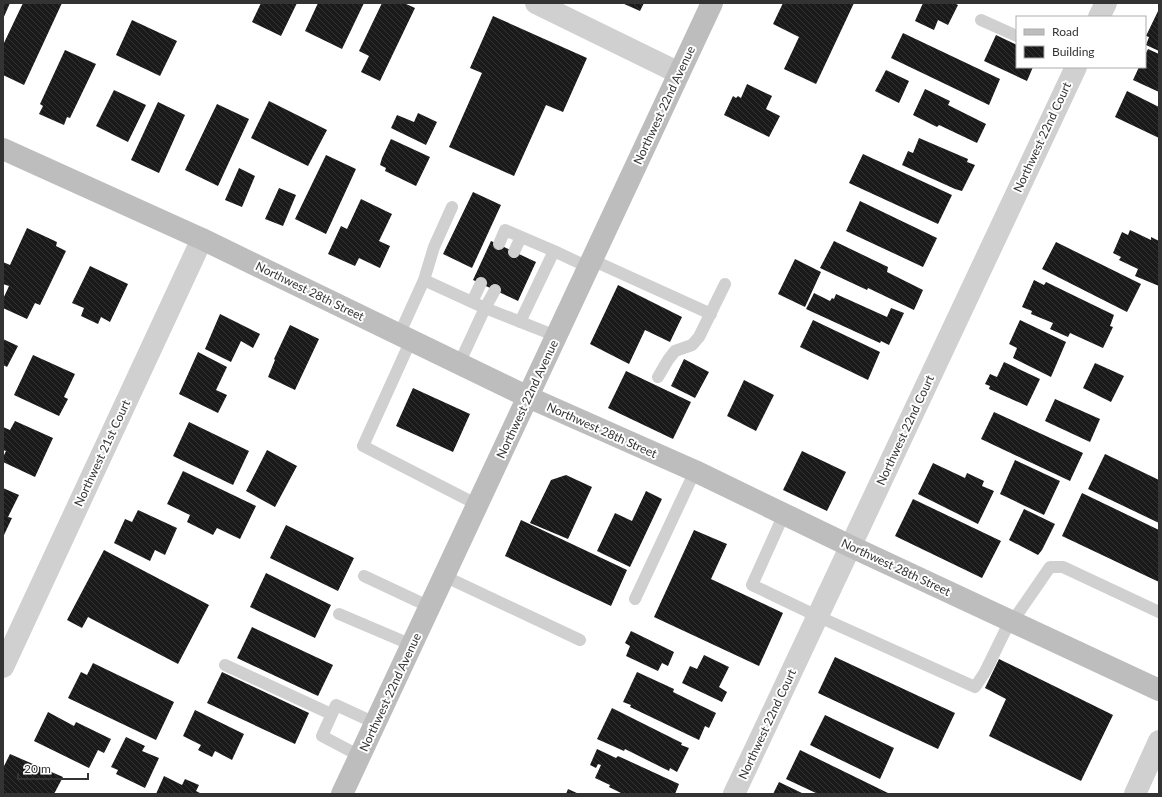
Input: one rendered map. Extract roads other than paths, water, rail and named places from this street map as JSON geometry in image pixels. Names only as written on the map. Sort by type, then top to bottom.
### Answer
[{"type":"street","points":[[536,3],[679,73]]},
{"type":"street","name":"Northwest 22nd Avenue","points":[[342,794],[712,3]]},
{"type":"street","points":[[1100,16],[1106,3]]},
{"type":"street","name":"Northwest 22nd Court","points":[[734,794],[1076,68]]},
{"type":"street","name":"Northwest 28th Street","points":[[3,149],[202,239],[528,397],[695,471],[850,546],[1159,690]]},
{"type":"street","name":"Northwest 21st Court","points":[[3,667],[202,239]]},
{"type":"street","points":[[1135,794],[1159,741]]},
{"type":"lane","points":[[981,20],[1016,36]]},
{"type":"lane","points":[[452,207],[434,247],[405,337],[363,446],[478,505]]},
{"type":"lane","points":[[499,244],[505,230],[710,314]]},
{"type":"lane","points":[[514,252],[521,237]]},
{"type":"lane","points":[[520,322],[554,251]]},
{"type":"lane","points":[[424,280],[485,308],[556,336]]},
{"type":"lane","points":[[472,302],[481,283]]},
{"type":"lane","points":[[658,377],[675,351],[692,345],[699,337],[724,284]]},
{"type":"lane","points":[[459,364],[494,290]]},
{"type":"lane","points":[[635,599],[695,471]]},
{"type":"lane","points":[[784,514],[752,585],[975,687],[985,672],[1011,621],[1050,567],[1063,567],[1159,612]]},
{"type":"lane","points":[[364,576],[430,607]]},
{"type":"lane","points":[[444,576],[580,640]]},
{"type":"lane","points":[[339,614],[412,645]]},
{"type":"lane","points":[[226,665],[331,714]]},
{"type":"lane","points":[[360,756],[322,736],[331,714],[336,704],[375,723]]}]
